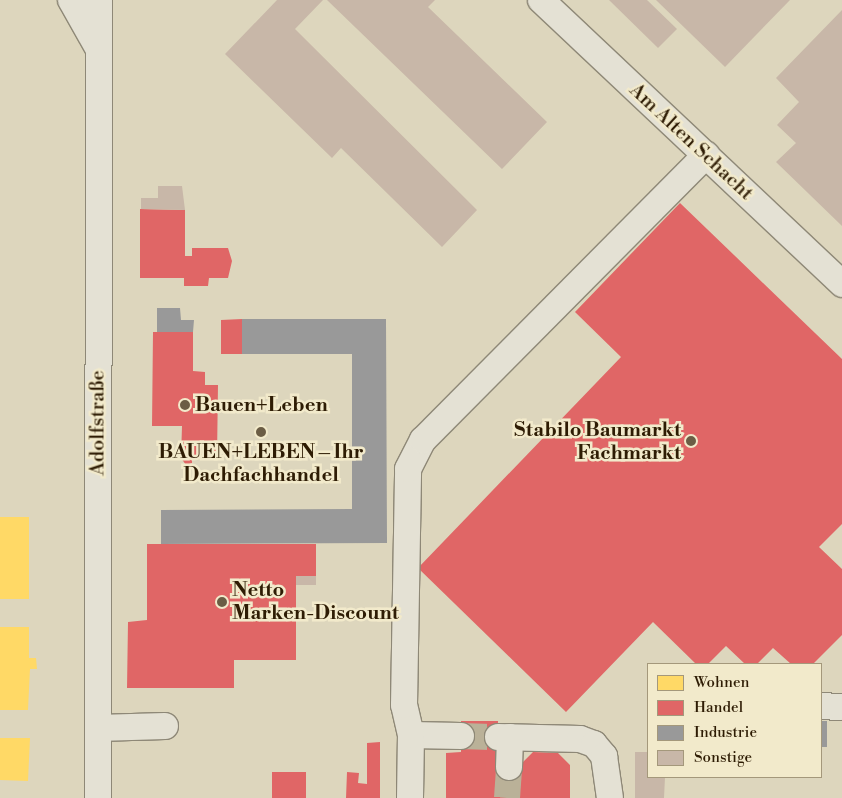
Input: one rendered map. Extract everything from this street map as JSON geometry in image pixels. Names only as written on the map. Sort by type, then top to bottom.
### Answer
[{"type":"street","name":"Adolfstraße","points":[[71,0],[98,49]]},
{"type":"street","name":"Adolfstraße","points":[[98,798],[99,0]]},
{"type":"street","name":"Am Alten Schacht","points":[[541,0],[842,284]]},
{"type":"street","points":[[410,798],[411,735],[404,705],[408,469],[423,440],[706,155]]},
{"type":"street","points":[[822,706],[842,707]]},
{"type":"street","points":[[98,728],[165,726]]},
{"type":"street","points":[[411,735],[461,736]]},
{"type":"street","points":[[509,767],[504,737],[594,744],[604,756],[610,798]]},
{"type":"building: Wohnen","points":[[0,517],[29,517],[29,599],[0,599]]},
{"type":"building: Wohnen","points":[[0,627],[29,627],[29,658],[36,658],[37,669],[30,669],[28,710],[0,710]]},
{"type":"building: Wohnen","points":[[0,738],[30,738],[28,781],[0,780]]},
{"type":"building: Handel","name":"Stabilo Baumarkt Fachmarkt","points":[[680,203],[842,359],[842,524],[819,547],[842,569],[842,635],[814,663],[790,663],[773,648],[758,663],[744,663],[726,646],[709,663],[695,663],[653,622],[566,712],[418,568],[621,357],[575,312]]},
{"type":"building: Handel","points":[[140,209],[185,210],[185,256],[192,256],[192,248],[228,248],[232,261],[228,278],[209,278],[208,286],[184,286],[184,278],[140,278]]},
{"type":"building: Handel","points":[[242,319],[242,354],[221,354],[221,320]]},
{"type":"building: Handel","name":"Bauen+Leben","points":[[153,332],[193,332],[193,371],[205,372],[205,385],[218,385],[217,457],[192,457],[192,463],[186,465],[181,458],[182,426],[152,426]]},
{"type":"building: Handel","name":"Netto Marken-Discount","points":[[147,544],[316,544],[316,576],[296,576],[296,660],[234,660],[234,688],[127,688],[128,622],[147,620]]},
{"type":"building: Handel","points":[[461,721],[498,721],[497,767],[520,765],[533,752],[558,753],[570,765],[570,798],[446,798],[446,753],[461,752]]},
{"type":"building: Handel","points":[[380,742],[380,798],[346,798],[347,772],[359,773],[358,783],[367,784],[367,743]]},
{"type":"building: Handel","points":[[272,772],[306,772],[306,798],[272,798]]},
{"type":"building: Industrie","points":[[157,308],[180,308],[181,320],[194,320],[193,332],[157,332]]},
{"type":"building: Industrie","points":[[242,319],[386,319],[387,543],[161,544],[161,510],[352,509],[352,354],[242,354]]},
{"type":"building: Industrie","points":[[822,721],[827,721],[827,747],[822,747]]},
{"type":"building: Sonstige","points":[[277,0],[323,0],[295,29],[477,210],[442,247],[341,148],[332,158],[225,54]]},
{"type":"building: Sonstige","points":[[327,0],[435,0],[428,7],[547,122],[502,169]]},
{"type":"building: Sonstige","points":[[609,0],[647,0],[677,29],[658,48]]},
{"type":"building: Sonstige","points":[[656,0],[790,0],[725,67]]},
{"type":"building: Sonstige","points":[[842,10],[842,226],[776,162],[796,143],[777,125],[799,102],[776,78]]},
{"type":"building: Sonstige","points":[[158,186],[182,186],[185,210],[141,209],[141,198],[158,198]]},
{"type":"building: Sonstige","points":[[296,576],[316,576],[316,585],[296,585]]},
{"type":"building: Sonstige","points":[[635,752],[647,752],[647,778],[665,778],[664,798],[635,798]]},
{"type":"tunnel","points":[[461,736],[498,737]]},
{"type":"tunnel","points":[[507,798],[509,767]]},
{"type":"place","name":"Bauen+Leben","points":[[185,405]]},
{"type":"place","name":"BAUEN+LEBEN – Ihr Dachfachhandel","points":[[261,432]]},
{"type":"place","name":"Stabilo Baumarkt Fachmarkt","points":[[691,441]]},
{"type":"place","name":"Netto Marken-Discount","points":[[222,602]]}]
